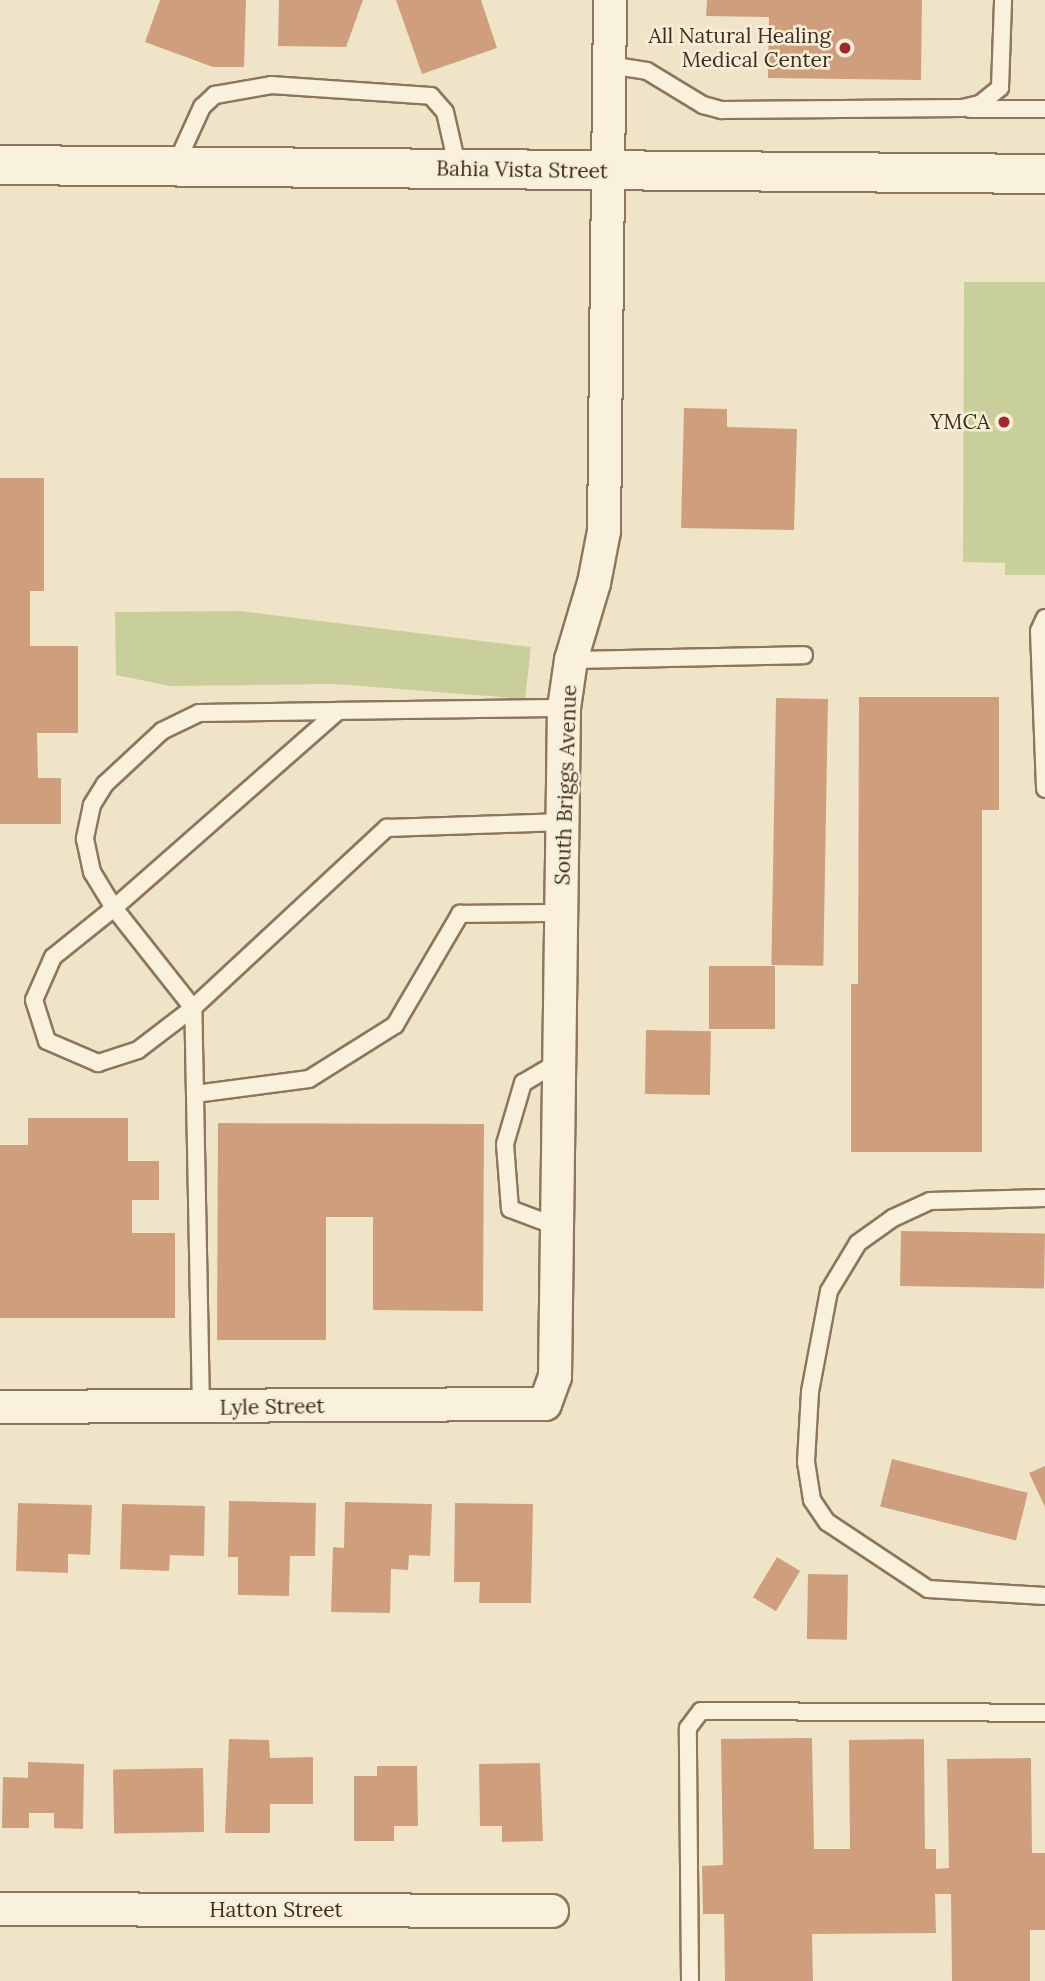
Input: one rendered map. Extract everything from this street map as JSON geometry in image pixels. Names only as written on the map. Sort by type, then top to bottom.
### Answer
[{"type":"street","name":"South Briggs Avenue","points":[[545,1404],[555,1377],[564,708],[571,660],[594,583],[604,531],[609,65],[607,1]]},
{"type":"street","name":"Bahia Vista Street","points":[[0,165],[176,164],[1045,174]]},
{"type":"street","name":"Lyle Street","points":[[0,1407],[201,1408],[545,1404]]},
{"type":"street","name":"Hatton Street","points":[[0,1909],[552,1911]]},
{"type":"lane","points":[[962,108],[980,104],[1000,88],[1003,0]]},
{"type":"lane","points":[[609,65],[647,71],[703,105],[722,110],[1045,109]]},
{"type":"lane","points":[[176,164],[202,107],[215,95],[271,85],[431,96],[445,112],[458,169]]},
{"type":"lane","points":[[1045,618],[1039,631],[1045,789]]},
{"type":"lane","points":[[571,660],[804,655]]},
{"type":"lane","points":[[201,1408],[193,1008],[114,908],[92,872],[85,839],[96,796],[132,755],[162,732],[199,713],[564,708]]},
{"type":"lane","points":[[338,711],[114,908],[53,957],[34,1000],[47,1041],[98,1063],[138,1050],[193,1008],[387,828],[564,821]]},
{"type":"lane","points":[[195,1094],[309,1079],[395,1025],[460,914],[562,913]]},
{"type":"lane","points":[[558,1227],[510,1209],[505,1144],[523,1083],[560,1061]]},
{"type":"lane","points":[[1045,1198],[930,1200],[893,1218],[858,1243],[829,1291],[812,1381],[806,1462],[812,1500],[827,1522],[928,1589],[1045,1596]]},
{"type":"lane","points":[[690,1981],[688,1728],[701,1711],[1045,1713]]},
{"type":"green space","name":"YMCA","points":[[964,282],[1045,282],[1045,575],[1005,575],[1005,563],[963,562]]},
{"type":"green space","points":[[240,611],[531,647],[525,699],[335,684],[170,686],[116,675],[115,612]]},
{"type":"building","points":[[160,0],[246,0],[244,67],[213,67],[145,42]]},
{"type":"building","points":[[279,0],[363,0],[346,47],[278,46]]},
{"type":"building","points":[[396,0],[481,0],[497,48],[422,74]]},
{"type":"building","name":"All Natural Healing Medical Center","points":[[707,0],[922,0],[921,80],[768,78],[769,17],[706,16]]},
{"type":"building","points":[[684,408],[727,409],[727,427],[797,429],[794,530],[681,528]]},
{"type":"building","points":[[0,478],[44,478],[44,591],[30,591],[30,646],[78,646],[78,733],[37,733],[38,778],[61,778],[61,824],[0,824]]},
{"type":"building","points":[[859,697],[999,697],[999,810],[982,810],[982,1152],[851,1152],[851,984],[858,984]]},
{"type":"building","points":[[776,698],[828,699],[823,966],[771,965]]},
{"type":"building","points":[[709,966],[775,966],[775,1029],[709,1029]]},
{"type":"building","points":[[646,1030],[711,1031],[710,1095],[645,1094]]},
{"type":"building","points":[[28,1118],[128,1118],[128,1161],[159,1161],[159,1200],[132,1200],[132,1233],[175,1233],[175,1318],[0,1318],[0,1145],[28,1145]]},
{"type":"building","points":[[218,1123],[484,1124],[483,1311],[373,1310],[373,1217],[326,1217],[326,1340],[217,1340]]},
{"type":"building","points":[[901,1231],[1045,1234],[1044,1289],[900,1286]]},
{"type":"building","points":[[892,1459],[1028,1493],[1016,1540],[880,1507]]},
{"type":"building","points":[[1045,1466],[1045,1507],[1029,1473]]},
{"type":"building","points":[[229,1501],[316,1503],[315,1556],[290,1556],[289,1596],[238,1595],[238,1557],[228,1557]]},
{"type":"building","points":[[345,1502],[432,1504],[430,1556],[409,1555],[408,1570],[391,1569],[390,1613],[331,1612],[333,1547],[344,1548]]},
{"type":"building","points":[[18,1503],[92,1505],[90,1555],[68,1554],[68,1573],[16,1571]]},
{"type":"building","points":[[455,1503],[533,1504],[531,1603],[479,1603],[480,1582],[454,1582]]},
{"type":"building","points":[[122,1504],[205,1506],[204,1556],[170,1555],[169,1571],[120,1569]]},
{"type":"building","points":[[777,1557],[800,1571],[776,1611],[753,1597]]},
{"type":"building","points":[[808,1574],[848,1575],[847,1640],[807,1639]]},
{"type":"building","points":[[812,1738],[814,1849],[850,1849],[849,1740],[924,1739],[925,1849],[936,1849],[936,1869],[949,1868],[947,1759],[1031,1758],[1032,1853],[1045,1853],[1045,1930],[1030,1930],[1030,1981],[952,1981],[951,1894],[935,1894],[936,1933],[812,1934],[813,1981],[725,1981],[724,1914],[703,1914],[702,1866],[723,1865],[721,1739]]},
{"type":"building","points":[[229,1739],[269,1740],[270,1758],[313,1757],[313,1804],[270,1804],[270,1833],[225,1833]]},
{"type":"building","points":[[28,1762],[84,1764],[83,1829],[54,1828],[54,1813],[29,1813],[29,1828],[2,1828],[3,1777],[28,1778]]},
{"type":"building","points":[[540,1763],[543,1841],[502,1842],[502,1826],[480,1826],[479,1764]]},
{"type":"building","points":[[377,1766],[417,1766],[418,1826],[394,1826],[394,1841],[354,1841],[354,1776],[377,1776]]},
{"type":"building","points":[[203,1768],[204,1832],[114,1834],[113,1770]]},
{"type":"place","name":"All Natural Healing Medical Center","points":[[845,48]]},
{"type":"place","name":"YMCA","points":[[1004,422]]}]
